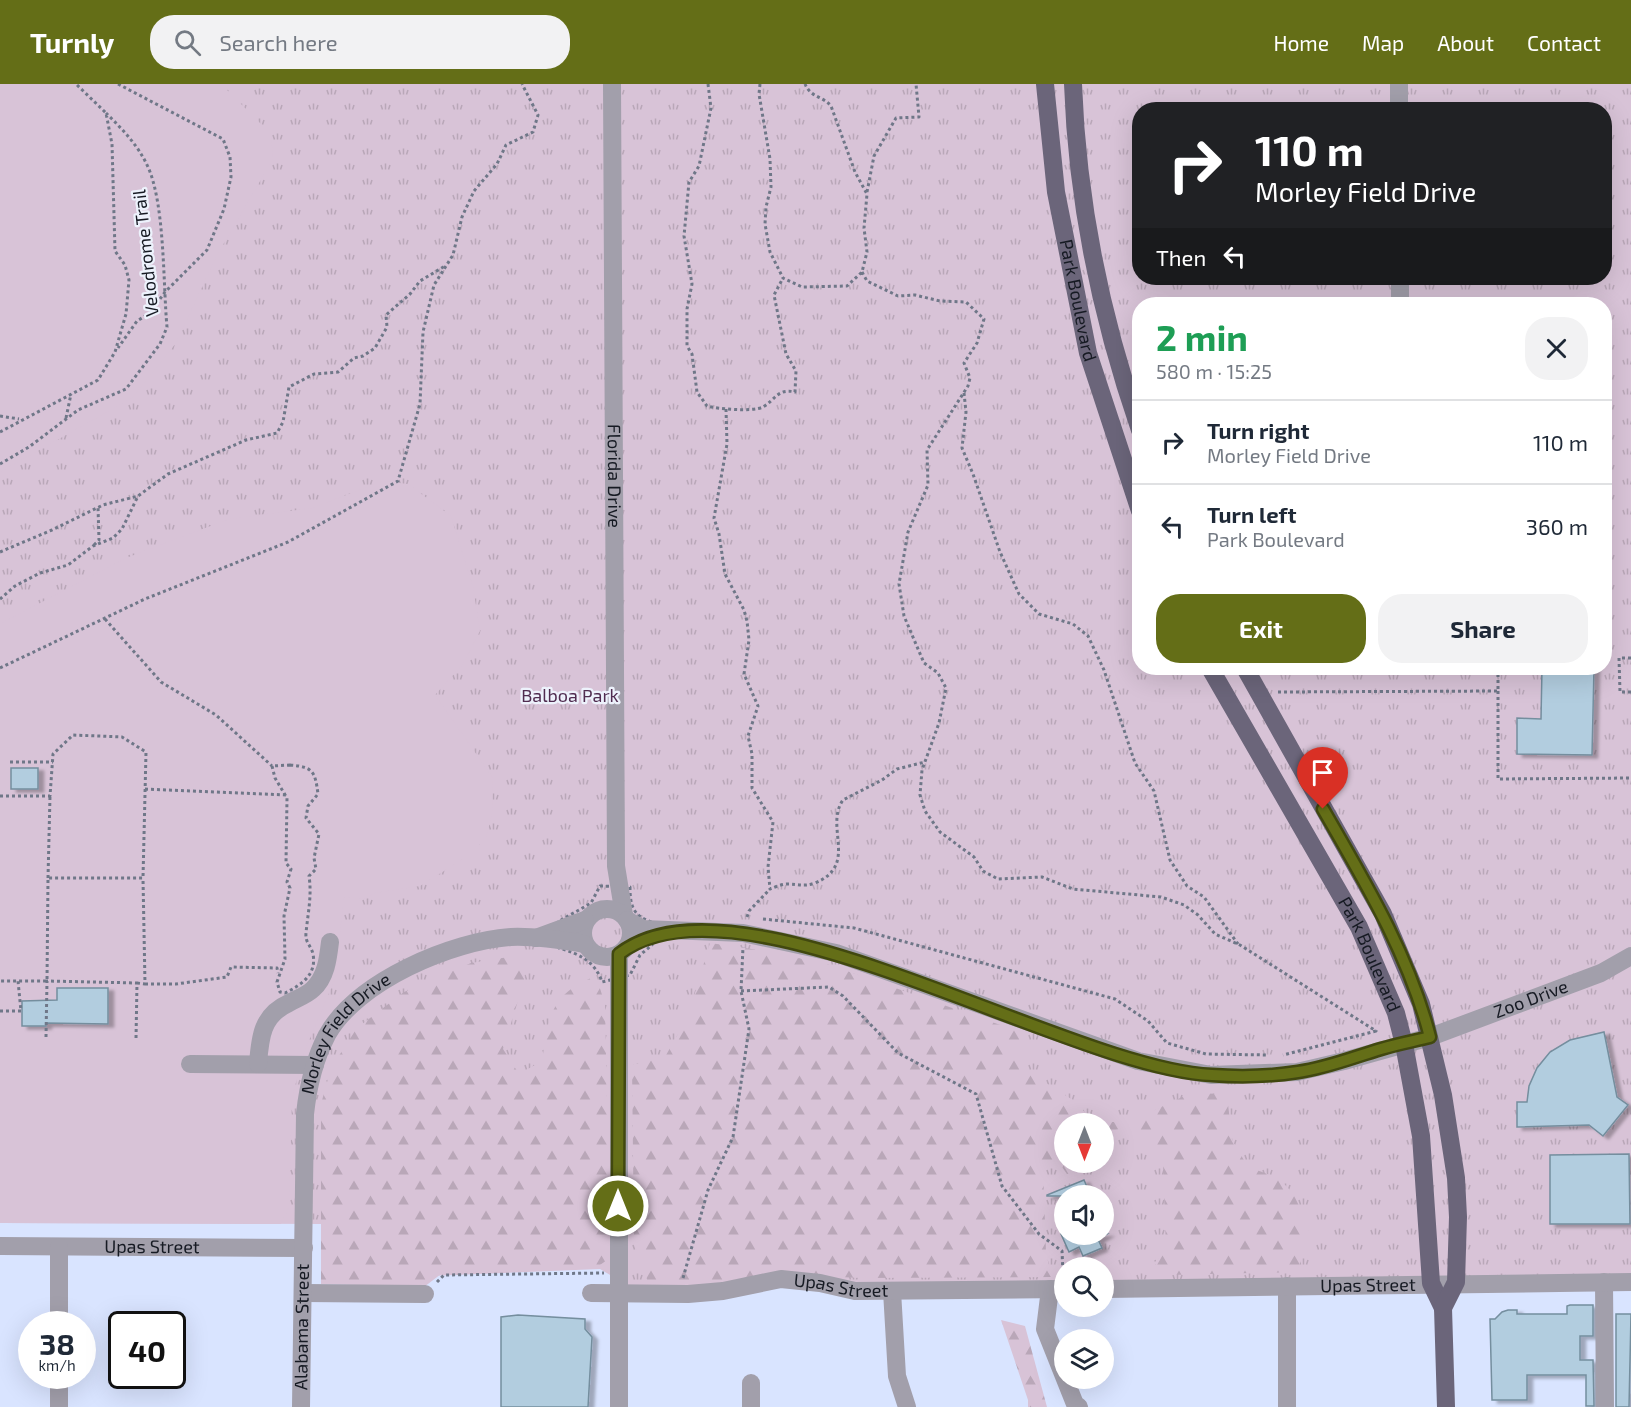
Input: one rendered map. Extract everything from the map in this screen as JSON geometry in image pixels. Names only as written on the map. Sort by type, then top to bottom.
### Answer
[{"type":"main road","name":"Park Boulevard","points":[[1045,84],[1056,192],[1088,353],[1132,487]]},
{"type":"main road","name":"Park Boulevard","points":[[1073,84],[1082,182],[1094,251],[1112,342],[1132,405]]},
{"type":"main road","name":"Park Boulevard","points":[[1214,675],[1359,927],[1396,1014],[1404,1044],[1422,1148],[1431,1283],[1443,1308],[1446,1407]]},
{"type":"main road","name":"Park Boulevard","points":[[1249,675],[1383,914],[1421,1004],[1443,1095],[1456,1178],[1456,1282],[1443,1308]]},
{"type":"street","name":"Florida Drive","points":[[612,84],[616,866],[625,917]]},
{"type":"street","points":[[1399,84],[1399,102]]},
{"type":"street","name":"Florida Drive","points":[[591,916],[605,898],[616,866]]},
{"type":"street","points":[[619,1007],[607,968],[590,949],[582,927],[591,916],[616,910],[643,929],[743,933],[836,954],[1138,1061],[1211,1075],[1297,1072],[1430,1037]]},
{"type":"street","name":"Morley Field Drive","points":[[536,938],[591,916]]},
{"type":"street","points":[[619,1407],[619,1007],[623,950],[630,925],[625,917]]},
{"type":"street","points":[[590,949],[603,957],[672,931]]},
{"type":"street","name":"Morley Field Drive","points":[[304,1248],[305,1114],[308,1084],[328,1034],[353,1005],[399,971],[451,949],[510,937],[536,938],[590,949]]},
{"type":"street","points":[[258,1064],[260,1040],[269,1017],[277,1008],[312,990],[327,965],[330,942]]},
{"type":"street","name":"Zoo Drive","points":[[1430,1037],[1601,973],[1631,956]]},
{"type":"street","points":[[190,1064],[315,1065]]},
{"type":"street","name":"Upas Street","points":[[0,1246],[304,1248]]},
{"type":"street","points":[[59,1247],[59,1311]]},
{"type":"street","name":"Alabama Street","points":[[301,1407],[304,1248]]},
{"type":"street","name":"Upas Street","points":[[591,1293],[688,1294],[723,1291],[781,1279],[820,1283],[855,1291],[1054,1289]]},
{"type":"street","name":"Upas Street","points":[[1114,1289],[1413,1285],[1456,1282],[1631,1282]]},
{"type":"street","points":[[1604,1282],[1605,1407]]},
{"type":"street","points":[[1287,1286],[1287,1407]]},
{"type":"street","points":[[892,1291],[897,1376],[907,1407]]},
{"type":"street","points":[[304,1293],[425,1294]]},
{"type":"street","points":[[1054,1305],[1045,1329],[1075,1404],[1079,1407]]},
{"type":"street","points":[[751,1383],[751,1407]]},
{"type":"street","points":[[59,1389],[59,1407]]},
{"type":"path","name":"Velodrome Trail","points":[[0,464],[29,447],[66,418],[126,389],[160,344],[167,327],[157,203],[149,169],[133,140],[76,84]]},
{"type":"path","points":[[115,352],[137,321],[150,313],[165,292],[207,250],[224,209],[231,177],[230,157],[223,139],[118,84]]},
{"type":"path","points":[[0,668],[145,599],[288,542],[398,481],[420,404],[420,358],[428,306],[434,285],[453,255],[462,217],[474,191],[497,164],[506,145],[533,132],[538,115],[522,84]]},
{"type":"path","points":[[708,84],[710,114],[699,166],[689,182],[684,210],[684,243],[693,284],[686,334],[699,395],[710,407],[759,408],[778,393],[795,392],[796,371],[786,354],[774,295],[783,278]]},
{"type":"path","points":[[760,84],[759,94],[770,168],[771,187],[765,224],[770,252],[783,278],[801,287],[847,286],[862,273],[867,252],[864,228],[867,194],[874,156],[896,118],[920,117],[916,84]]},
{"type":"path","points":[[805,84],[810,94],[827,101],[831,106],[855,172],[867,194]]},
{"type":"path","name":"Velodrome Trail","points":[[0,432],[98,380],[115,352],[126,314],[129,280],[125,265],[115,251],[111,144],[106,113]]},
{"type":"path","points":[[0,552],[68,523],[98,507],[138,496],[168,474],[246,440],[277,433],[283,422],[289,387],[314,374],[338,372],[354,358],[363,356],[375,348],[387,327],[386,315],[411,294],[420,281],[446,266]]},
{"type":"path","points":[[862,273],[867,281],[898,296],[915,295],[940,301],[966,302],[984,319],[977,343],[964,363],[970,378],[964,393],[927,450],[928,485],[908,532],[898,584],[904,616],[924,663],[938,673],[946,688],[939,723],[925,762],[920,795],[925,811],[940,832],[974,857],[983,871],[990,876],[998,879],[1042,877],[1073,889],[1169,899],[1191,910],[1215,934],[1240,945],[1376,1031],[1283,1055],[1206,1054],[1167,1043],[1148,1022],[1115,999],[854,928],[772,918],[747,920],[749,911],[770,889],[790,884],[808,885],[824,877],[839,857],[836,819],[843,800],[882,780],[897,769],[925,762]]},
{"type":"path","points":[[964,393],[966,412],[962,448],[1000,552],[1019,594],[1039,614],[1081,628],[1093,644],[1104,669],[1135,763],[1154,790],[1170,860],[1187,886],[1204,897],[1240,945]]},
{"type":"path","points":[[66,418],[71,394]]},
{"type":"path","points":[[726,409],[726,449],[714,518],[719,534],[725,574],[747,621],[749,640],[744,674],[758,706],[748,736],[752,754],[751,782],[754,793],[773,822],[768,867],[770,889]]},
{"type":"path","points":[[0,416],[21,420]]},
{"type":"path","points":[[93,546],[113,538],[122,529],[138,496]]},
{"type":"path","points":[[0,599],[15,586],[32,577],[68,565],[93,546],[99,540],[98,507]]},
{"type":"path","points":[[105,619],[161,682],[216,715],[272,766],[275,778],[286,795],[288,830],[286,863],[291,869],[287,882],[290,888],[285,916],[285,959],[278,974]]},
{"type":"path","points":[[1631,658],[1619,658],[1620,692],[1631,692]]},
{"type":"path","points":[[1498,675],[1498,779],[1631,778]]},
{"type":"path","points":[[1278,692],[1498,691]]},
{"type":"path","points":[[46,1037],[52,762],[53,754],[73,735],[122,737],[146,752],[143,878],[145,984]]},
{"type":"path","points":[[10,762],[52,762]]},
{"type":"path","points":[[0,981],[176,984],[227,977],[231,967],[277,968],[280,992],[285,993],[306,982],[313,967],[313,953],[306,944],[312,899],[309,876],[316,869],[314,858],[319,834],[306,818],[308,806],[318,794],[316,776],[306,766],[272,766]]},
{"type":"path","points":[[145,789],[286,795]]},
{"type":"path","points":[[0,796],[50,796]]},
{"type":"path","points":[[48,878],[143,878]]},
{"type":"path","points":[[688,1294],[683,1277],[708,1190],[733,1137],[749,1029],[741,991],[743,933]]},
{"type":"path","points":[[630,975],[640,955],[652,945]]},
{"type":"path","points":[[0,1011],[21,1011],[18,981]]},
{"type":"path","points":[[136,1040],[137,983]]},
{"type":"path","points":[[741,991],[829,987],[843,996],[898,1053],[976,1094],[1002,1186],[1039,1234],[1062,1251],[1062,1257]]},
{"type":"path","points":[[425,1294],[444,1275],[618,1273]]},
{"type":"green space","name":"Balboa Park","points":[[0,84],[1631,84],[1631,1278],[1114,1284],[1114,1257],[1054,1257],[1054,1284],[632,1288],[600,1269],[429,1276],[323,1224],[0,1223]]},
{"type":"green space","points":[[0,84],[221,84],[271,134],[273,159],[217,255],[176,343],[132,398],[0,472]]},
{"type":"green space","points":[[383,481],[408,484],[451,516],[473,587],[480,631],[463,664],[435,695],[493,778],[492,814],[486,838],[468,856],[420,886],[375,893],[365,899],[344,897],[335,979],[305,1050],[292,1097],[289,1207],[281,1224],[0,1223],[0,624],[126,558],[229,519],[312,508]]},
{"type":"green space","points":[[710,943],[765,951],[830,965],[1026,1034],[1022,1068],[1076,1102],[1085,1113],[1054,1113],[1054,1165],[1043,1168],[1046,1253],[1052,1277],[748,1277],[701,1286],[649,1285],[634,1243],[632,1065],[665,1057],[688,1016]]},
{"type":"green space","points":[[520,955],[525,978],[503,1049],[519,1074],[542,1061],[554,1008],[569,991],[596,976],[605,1004],[610,1258],[597,1267],[445,1271],[424,1287],[321,1284],[321,1104],[331,1068],[357,1028],[404,992],[471,963]]},
{"type":"green space","points":[[1193,1092],[1227,1095],[1232,1140],[1248,1167],[1274,1178],[1290,1190],[1310,1233],[1297,1272],[1168,1275],[1154,1263],[1166,1250],[1163,1162],[1159,1154],[1151,1157],[1139,1136],[1134,1132],[1121,1129],[1114,1131],[1114,1122],[1129,1122]]},
{"type":"green space","points":[[1001,1320],[1025,1326],[1047,1407],[1028,1407],[1028,1400]]},
{"type":"building","points":[[1542,675],[1594,675],[1592,755],[1517,754],[1517,718],[1541,719]]},
{"type":"building","points":[[11,768],[38,768],[38,789],[11,789]]},
{"type":"building","points":[[57,988],[108,988],[108,1024],[46,1023],[46,1026],[22,1026],[22,1001],[57,1000]]},
{"type":"building","points":[[1604,1032],[1617,1097],[1628,1105],[1603,1136],[1589,1125],[1517,1127],[1517,1102],[1527,1102],[1529,1086],[1537,1068],[1550,1052],[1570,1040]]},
{"type":"building","points":[[1629,1154],[1630,1224],[1550,1224],[1550,1155]]},
{"type":"building","points":[[1084,1180],[1086,1185],[1072,1185]]},
{"type":"building","points":[[1066,1245],[1101,1245],[1102,1248],[1083,1256],[1079,1247],[1069,1252]]},
{"type":"building","points":[[1593,1305],[1593,1336],[1580,1336],[1580,1360],[1593,1360],[1594,1406],[1586,1406],[1586,1375],[1527,1375],[1527,1400],[1492,1400],[1490,1319],[1495,1319],[1508,1310],[1517,1310],[1517,1314],[1567,1314],[1567,1306]]},
{"type":"building","points":[[1616,1314],[1631,1314],[1629,1407],[1616,1407]]},
{"type":"building","points":[[518,1315],[585,1319],[585,1329],[592,1337],[588,1407],[501,1407],[501,1317]]},
{"type":"route","points":[[618,1206],[621,990],[619,954],[627,945],[666,935],[672,931],[743,933],[836,954],[1138,1061],[1211,1075],[1297,1072],[1430,1037],[1421,1004],[1383,914],[1323,809]]}]
